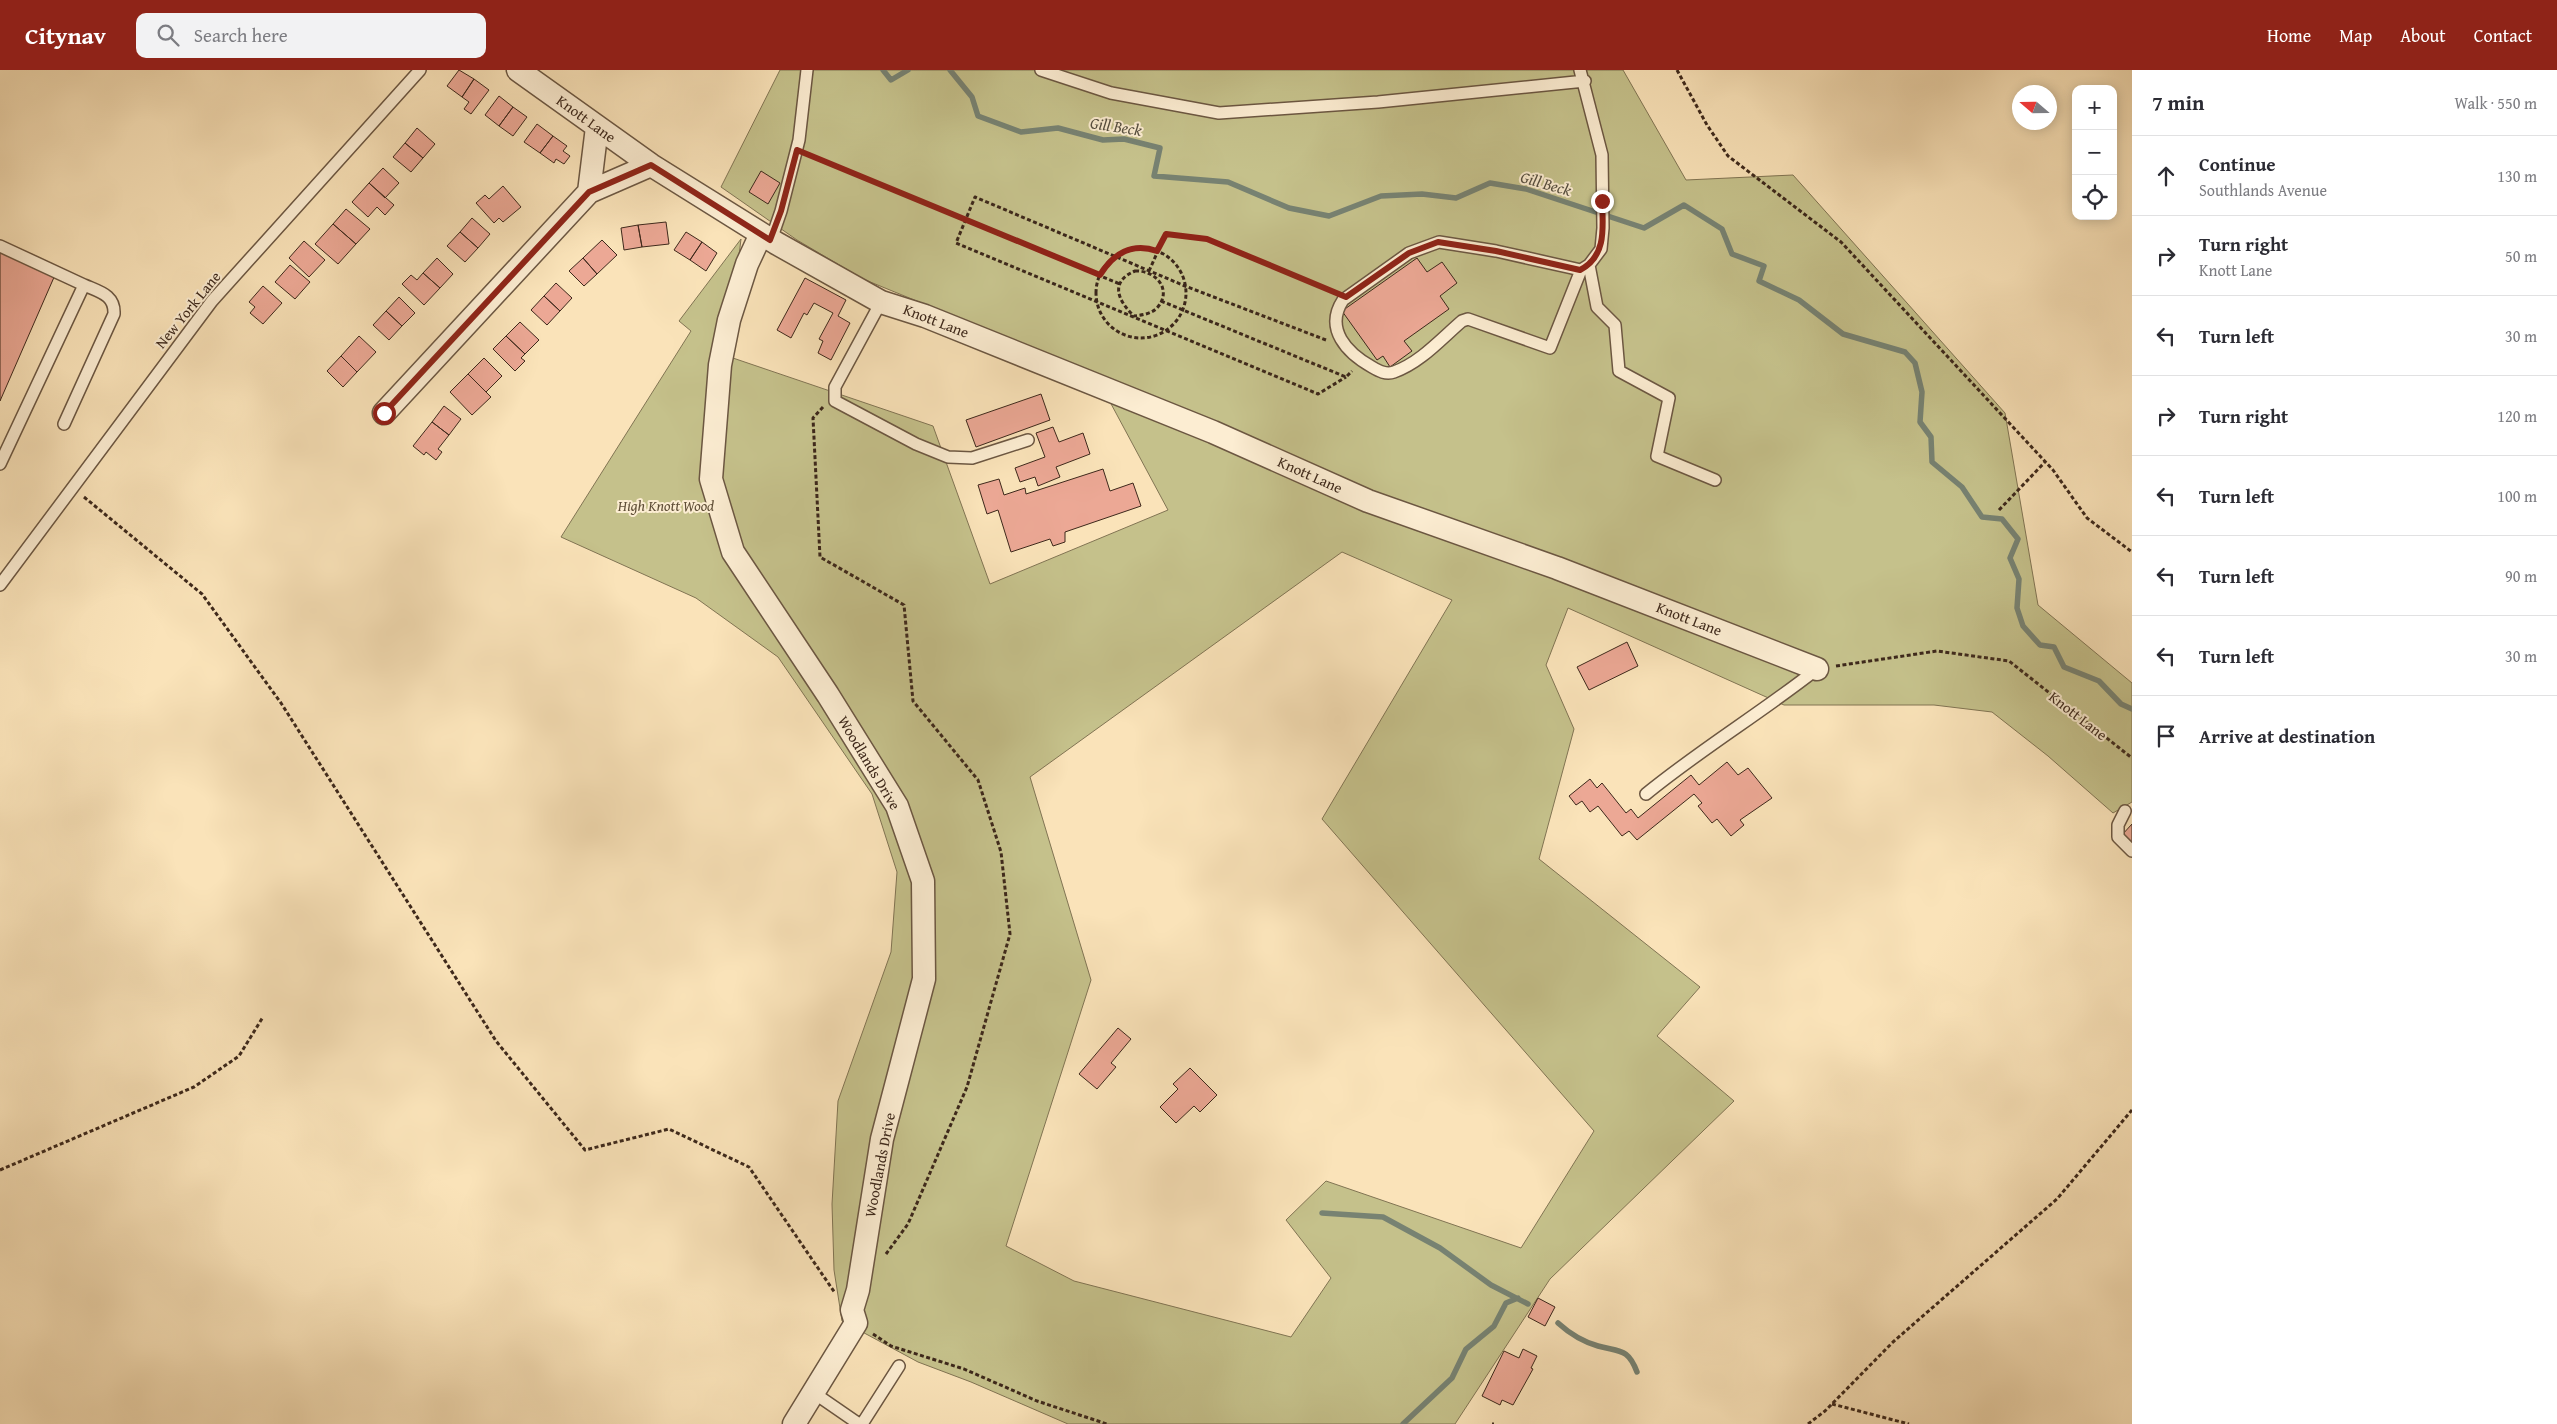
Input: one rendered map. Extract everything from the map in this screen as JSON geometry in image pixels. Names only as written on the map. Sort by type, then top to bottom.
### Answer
[{"type":"street","name":"Knott Lane","points":[[518,70],[651,165],[766,237],[881,302],[924,316],[1213,432],[1368,500],[1557,568],[1817,669]]},
{"type":"street","points":[[589,192],[597,126]]},
{"type":"street","points":[[384,413],[589,192],[651,165]]},
{"type":"street","name":"Woodlands Drive","points":[[766,237],[746,264],[730,320],[720,365],[711,479],[733,552],[828,695],[897,806],[923,881],[924,979],[882,1139],[858,1290],[852,1310],[856,1323]]},
{"type":"street","points":[[794,1424],[856,1323]]},
{"type":"lane","name":"New York Lane","points":[[0,584],[212,300],[420,70]]},
{"type":"lane","points":[[766,237],[781,211],[797,150],[807,70]]},
{"type":"lane","points":[[1041,70],[1111,93],[1219,113],[1378,102],[1585,81]]},
{"type":"lane","points":[[1580,70],[1585,81],[1602,155],[1603,228],[1601,249],[1585,268],[1550,348],[1468,319],[1422,356],[1387,374],[1361,361],[1346,348],[1338,336],[1335,321],[1337,309],[1346,297],[1409,253],[1438,242],[1585,268]]},
{"type":"lane","points":[[0,246],[110,296],[115,303],[114,314],[64,424]]},
{"type":"lane","points":[[1585,268],[1597,307],[1615,325],[1619,371],[1668,398],[1657,456],[1715,480]]},
{"type":"lane","points":[[0,464],[84,285]]},
{"type":"lane","points":[[881,302],[835,387],[833,394],[835,401],[916,444],[948,457],[972,458],[1028,440]]},
{"type":"lane","points":[[1646,794],[1705,748],[1753,717],[1817,669]]},
{"type":"lane","points":[[2125,811],[2118,825],[2118,837],[2132,851]]},
{"type":"lane","points":[[814,1392],[860,1424],[899,1366]]},
{"type":"path","points":[[1677,70],[1707,125],[1728,156],[1841,242],[2045,462],[2087,518],[2132,552]]},
{"type":"path","points":[[797,150],[1120,284]]},
{"type":"path","points":[[1346,348],[1185,286],[975,197],[956,243],[1318,394],[1346,377],[1361,361]]},
{"type":"path","points":[[1149,271],[1166,234],[1207,239],[1346,297]]},
{"type":"path","points":[[1134,248],[1157,251],[1174,262],[1182,274],[1185,286],[1185,305],[1178,319],[1167,330],[1154,336],[1138,338],[1123,334],[1110,326],[1102,315],[1097,301],[1096,287],[1100,275],[1109,261],[1115,256],[1134,248]]},
{"type":"path","points":[[1135,271],[1149,271],[1160,281],[1161,301],[1150,312],[1134,316],[1123,306],[1119,299],[1120,284],[1129,274],[1135,271]]},
{"type":"path","points":[[1161,301],[1346,377]]},
{"type":"path","points":[[1999,510],[2045,462]]},
{"type":"path","points":[[71,487],[202,594],[281,703],[496,1041],[585,1150],[669,1129],[749,1167],[856,1323],[891,1346],[964,1369],[1037,1401],[1107,1424]]},
{"type":"path","name":"Knott Lane","points":[[1817,669],[1937,651],[2009,661],[2132,758]]},
{"type":"path","points":[[0,1170],[194,1087],[239,1056],[263,1017]]},
{"type":"path","points":[[1808,1424],[1832,1404],[1893,1342],[2057,1198],[2132,1110]]},
{"type":"path","points":[[1832,1404],[1909,1424]]},
{"type":"green space","name":"High Knott Wood","points":[[780,70],[1623,70],[1686,180],[1793,175],[2005,413],[2038,605],[2132,683],[2132,802],[2113,813],[2048,756],[1992,712],[1934,705],[1784,705],[1568,608],[1546,665],[1574,729],[1539,859],[1700,987],[1657,1036],[1734,1101],[1550,1279],[1455,1424],[1068,1424],[971,1382],[918,1362],[842,1321],[834,1270],[832,1204],[838,1101],[891,952],[897,872],[872,794],[778,657],[696,598],[561,537],[691,331],[679,321],[741,239],[727,356],[933,426],[990,584],[1168,510],[1095,374],[863,279],[797,240],[721,187]],"holes":[[[1342,552],[1452,600],[1322,819],[1594,1131],[1521,1248],[1326,1181],[1286,1220],[1331,1278],[1291,1337],[1074,1281],[1006,1246],[1091,980],[1030,777]]]},
{"type":"building","points":[[459,70],[474,79],[462,97],[447,86]]},
{"type":"building","points":[[474,79],[489,90],[471,114],[464,109],[469,102],[462,97]]},
{"type":"building","points":[[499,96],[513,107],[499,126],[485,115]]},
{"type":"building","points":[[513,107],[527,117],[513,136],[499,126]]},
{"type":"building","points":[[537,124],[553,136],[540,153],[524,142]]},
{"type":"building","points":[[417,128],[435,144],[423,158],[405,143]]},
{"type":"building","points":[[553,136],[567,146],[563,151],[570,156],[564,164],[556,159],[554,163],[540,153]]},
{"type":"building","points":[[405,143],[423,158],[411,172],[393,157]]},
{"type":"building","points":[[383,168],[399,183],[385,198],[369,183]]},
{"type":"building","points":[[761,171],[780,183],[768,204],[749,192]]},
{"type":"building","points":[[369,183],[394,205],[385,215],[377,207],[368,217],[352,202]]},
{"type":"building","points":[[503,186],[521,207],[503,222],[499,218],[494,223],[476,203],[485,195],[489,199]]},
{"type":"building","points":[[346,209],[370,229],[356,244],[333,224]]},
{"type":"building","points":[[472,218],[490,234],[478,248],[460,232]]},
{"type":"building","points":[[666,222],[669,244],[642,247],[638,225]]},
{"type":"building","points":[[333,224],[356,244],[338,264],[315,244]]},
{"type":"building","points":[[638,225],[642,247],[624,250],[621,228]]},
{"type":"building","points":[[460,232],[478,248],[465,262],[447,246]]},
{"type":"building","points":[[686,232],[702,242],[690,260],[674,250]]},
{"type":"building","points":[[602,240],[617,255],[597,274],[583,258]]},
{"type":"building","points":[[304,241],[325,260],[309,277],[289,258]]},
{"type":"building","points":[[702,242],[717,253],[706,271],[690,260]]},
{"type":"building","points":[[0,251],[55,275],[0,401]]},
{"type":"building","points":[[437,258],[453,274],[440,288],[423,273]]},
{"type":"building","points":[[583,258],[597,274],[584,286],[569,271]]},
{"type":"building","points":[[1417,258],[1427,272],[1442,262],[1457,283],[1440,296],[1449,309],[1404,341],[1412,351],[1390,367],[1383,356],[1377,360],[1342,311]]},
{"type":"building","points":[[290,265],[310,282],[295,299],[275,282]]},
{"type":"building","points":[[423,273],[440,288],[424,305],[402,284],[411,275],[417,280]]},
{"type":"building","points":[[805,278],[846,300],[838,316],[850,323],[831,360],[818,353],[823,341],[819,339],[833,313],[814,303],[807,315],[804,313],[791,338],[777,330]]},
{"type":"building","points":[[556,283],[572,298],[560,311],[544,296]]},
{"type":"building","points":[[263,286],[282,303],[263,324],[250,313],[255,307],[249,302]]},
{"type":"building","points":[[544,296],[560,311],[547,325],[531,310]]},
{"type":"building","points":[[399,297],[415,313],[402,326],[386,311]]},
{"type":"building","points":[[386,311],[402,326],[389,340],[373,325]]},
{"type":"building","points":[[520,322],[539,340],[525,354],[506,336]]},
{"type":"building","points":[[359,336],[376,352],[357,372],[341,356]]},
{"type":"building","points":[[506,336],[525,354],[521,358],[525,361],[515,371],[493,349]]},
{"type":"building","points":[[341,356],[357,372],[343,387],[327,371]]},
{"type":"building","points":[[484,358],[502,376],[486,392],[468,374]]},
{"type":"building","points":[[468,374],[491,397],[472,415],[450,392]]},
{"type":"building","points":[[1041,394],[1050,420],[976,447],[966,420]]},
{"type":"building","points":[[444,406],[461,419],[449,435],[432,422]]},
{"type":"building","points":[[432,422],[449,435],[438,449],[442,452],[436,460],[426,452],[424,455],[413,446]]},
{"type":"building","points":[[1053,427],[1059,442],[1083,433],[1090,454],[1056,467],[1060,477],[1038,486],[1035,477],[1020,482],[1015,468],[1045,457],[1036,433]]},
{"type":"building","points":[[1103,469],[1110,491],[1133,483],[1141,506],[1065,532],[1065,542],[1053,546],[1050,539],[1011,552],[998,510],[987,514],[978,485],[999,479],[1004,495],[1025,488],[1026,494]]},
{"type":"building","points":[[1627,642],[1638,666],[1589,690],[1577,667]]},
{"type":"building","points":[[1727,762],[1738,775],[1748,768],[1772,798],[1740,820],[1744,825],[1731,836],[1717,819],[1712,823],[1698,806],[1702,803],[1694,794],[1637,840],[1629,831],[1622,836],[1598,806],[1590,812],[1582,801],[1576,805],[1569,796],[1590,779],[1597,788],[1602,783],[1626,813],[1631,809],[1638,818],[1691,775],[1699,785]]},
{"type":"building","points":[[2132,824],[2132,847],[2121,836]]},
{"type":"building","points":[[1118,1028],[1131,1039],[1111,1063],[1116,1067],[1097,1089],[1079,1074]]},
{"type":"building","points":[[1190,1068],[1217,1095],[1200,1112],[1194,1106],[1176,1123],[1160,1107],[1178,1089],[1173,1084]]},
{"type":"building","points":[[1538,1298],[1555,1307],[1545,1326],[1528,1317]]},
{"type":"building","points":[[1523,1349],[1537,1356],[1531,1368],[1533,1369],[1513,1405],[1502,1400],[1500,1405],[1482,1396],[1504,1351],[1519,1358]]},
{"type":"waterway","name":"Gill Beck","points":[[883,70],[891,80],[908,70]]},
{"type":"waterway","name":"Gill Beck","points":[[950,70],[972,97],[978,116],[1021,132],[1058,128],[1103,140],[1124,139],[1160,148],[1154,176],[1228,182],[1289,208],[1329,216],[1381,196],[1422,194],[1456,198],[1490,183],[1526,189],[1644,228],[1684,205],[1722,229],[1732,254],[1764,266],[1759,281],[1799,300],[1843,334],[1905,352],[1915,363],[1922,392],[1920,422],[1931,437],[1932,462],[1962,487],[1982,517],[2002,519],[2018,539],[2010,558],[2019,579],[2017,608],[2023,626],[2040,645],[2054,647],[2064,667],[2099,681],[2121,704],[2132,709]]},
{"type":"waterway","points":[[1322,1213],[1383,1217],[1440,1248],[1491,1285],[1528,1304]]},
{"type":"waterway","points":[[1403,1424],[1452,1378],[1466,1349],[1494,1326],[1506,1303],[1518,1298]]},
{"type":"waterway","points":[[1558,1323],[1572,1334],[1587,1342],[1627,1355],[1637,1372]]},
{"type":"route","points":[[384,413],[589,192],[651,165],[770,240],[781,211],[797,150],[1100,275],[1109,261],[1120,252],[1134,248],[1149,248],[1157,251],[1166,234],[1185,235],[1207,239],[1346,297],[1409,253],[1438,242],[1496,251],[1580,270],[1589,265],[1601,249],[1603,228],[1602,201]]}]
